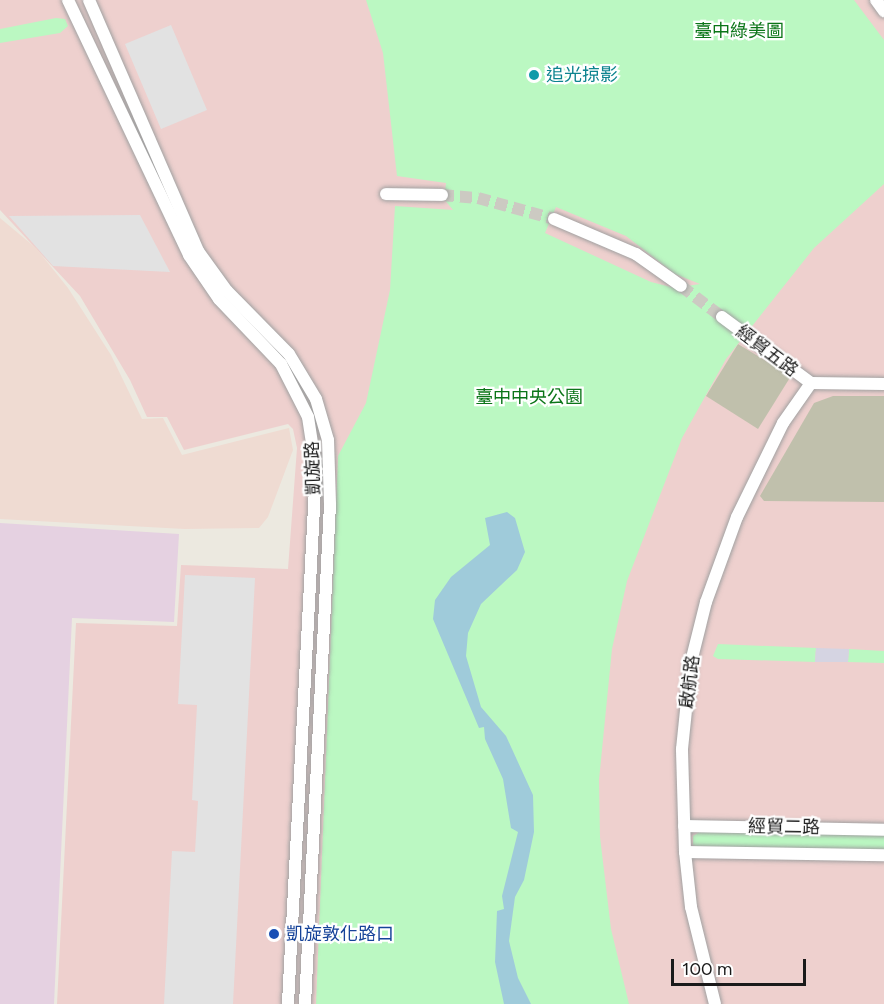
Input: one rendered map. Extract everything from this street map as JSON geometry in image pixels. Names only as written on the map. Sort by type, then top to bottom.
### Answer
[{"type":"street","name":"凱旋路","points":[[68,0],[189,255],[219,299],[281,364],[309,417],[316,469],[288,1004]]},
{"type":"street","name":"凱旋路","points":[[89,0],[198,251],[227,291],[289,354],[316,399],[328,440],[330,504],[305,1004]]},
{"type":"street","points":[[876,0],[884,11]]},
{"type":"street","points":[[386,194],[442,195]]},
{"type":"street","points":[[554,219],[636,254],[681,286]]},
{"type":"street","name":"經貿五路","points":[[722,317],[811,384],[884,384]]},
{"type":"street","name":"啟航路","points":[[715,1004],[691,907],[685,852],[682,749],[691,662],[701,618],[739,511],[783,423],[811,384]]},
{"type":"street","name":"經貿二路","points":[[684,826],[884,830]]},
{"type":"street","name":"經貿二路","points":[[685,852],[884,855]]},
{"type":"shaded area","points":[[0,0],[884,0],[884,1004],[57,1004],[76,623],[177,626],[181,565],[288,569],[297,448],[293,429],[288,424],[184,450],[167,417],[147,417],[130,380],[80,296],[0,210]]},
{"type":"shaded area","points":[[171,25],[207,110],[161,129],[125,44]]},
{"type":"shaded area","points":[[140,215],[170,272],[53,266],[9,216]]},
{"type":"shaded area","points":[[0,218],[36,248],[68,288],[111,355],[142,419],[163,418],[182,455],[289,428],[293,450],[268,517],[259,528],[185,529],[0,519]]},
{"type":"shaded area","points":[[738,344],[791,376],[758,429],[706,396]]},
{"type":"shaded area","points":[[833,396],[884,396],[884,502],[764,501],[760,496],[814,403]]},
{"type":"shaded area","points":[[0,523],[179,534],[174,622],[72,618],[54,1004],[0,1004]]},
{"type":"shaded area","points":[[185,575],[255,578],[233,1004],[164,1004],[172,851],[195,852],[198,801],[192,800],[197,705],[178,704]]},
{"type":"shaded area","points":[[816,648],[849,649],[848,662],[815,662]]},
{"type":"green space","name":"臺中中央公園","points":[[366,0],[854,0],[884,40],[884,184],[814,248],[726,359],[682,438],[627,581],[612,649],[599,780],[600,837],[611,929],[629,1004],[316,1004],[338,456],[366,403],[390,290],[395,206],[453,210],[444,199],[446,183],[397,176],[383,53]],"holes":[[[556,207],[626,236],[675,274],[700,284],[675,288],[651,282],[545,233]]]},
{"type":"green space","points":[[56,18],[65,19],[68,26],[60,33],[0,43],[0,29]]},
{"type":"green space","points":[[718,644],[816,648],[815,662],[718,659],[713,656]]},
{"type":"green space","points":[[849,649],[884,651],[884,663],[848,662]]},
{"type":"green space","points":[[701,831],[884,835],[884,851],[700,848],[693,845],[693,836]]},
{"type":"water","points":[[507,512],[515,518],[525,552],[517,570],[481,604],[468,633],[466,656],[481,707],[506,736],[533,795],[534,832],[524,880],[515,897],[509,941],[518,978],[531,1004],[504,1004],[495,962],[497,911],[504,909],[502,896],[518,832],[511,828],[503,779],[485,739],[484,727],[479,728],[433,619],[435,600],[451,577],[490,545],[485,518]]},
{"type":"tunnel","points":[[442,195],[478,198],[554,219]]},
{"type":"tunnel","points":[[681,286],[722,317]]},
{"type":"place","name":"追光掠影","points":[[534,75]]},
{"type":"place","name":"凱旋敦化路口","points":[[274,934]]},
{"type":"park label","name":"臺中綠美圖","points":[[739,31]]}]
